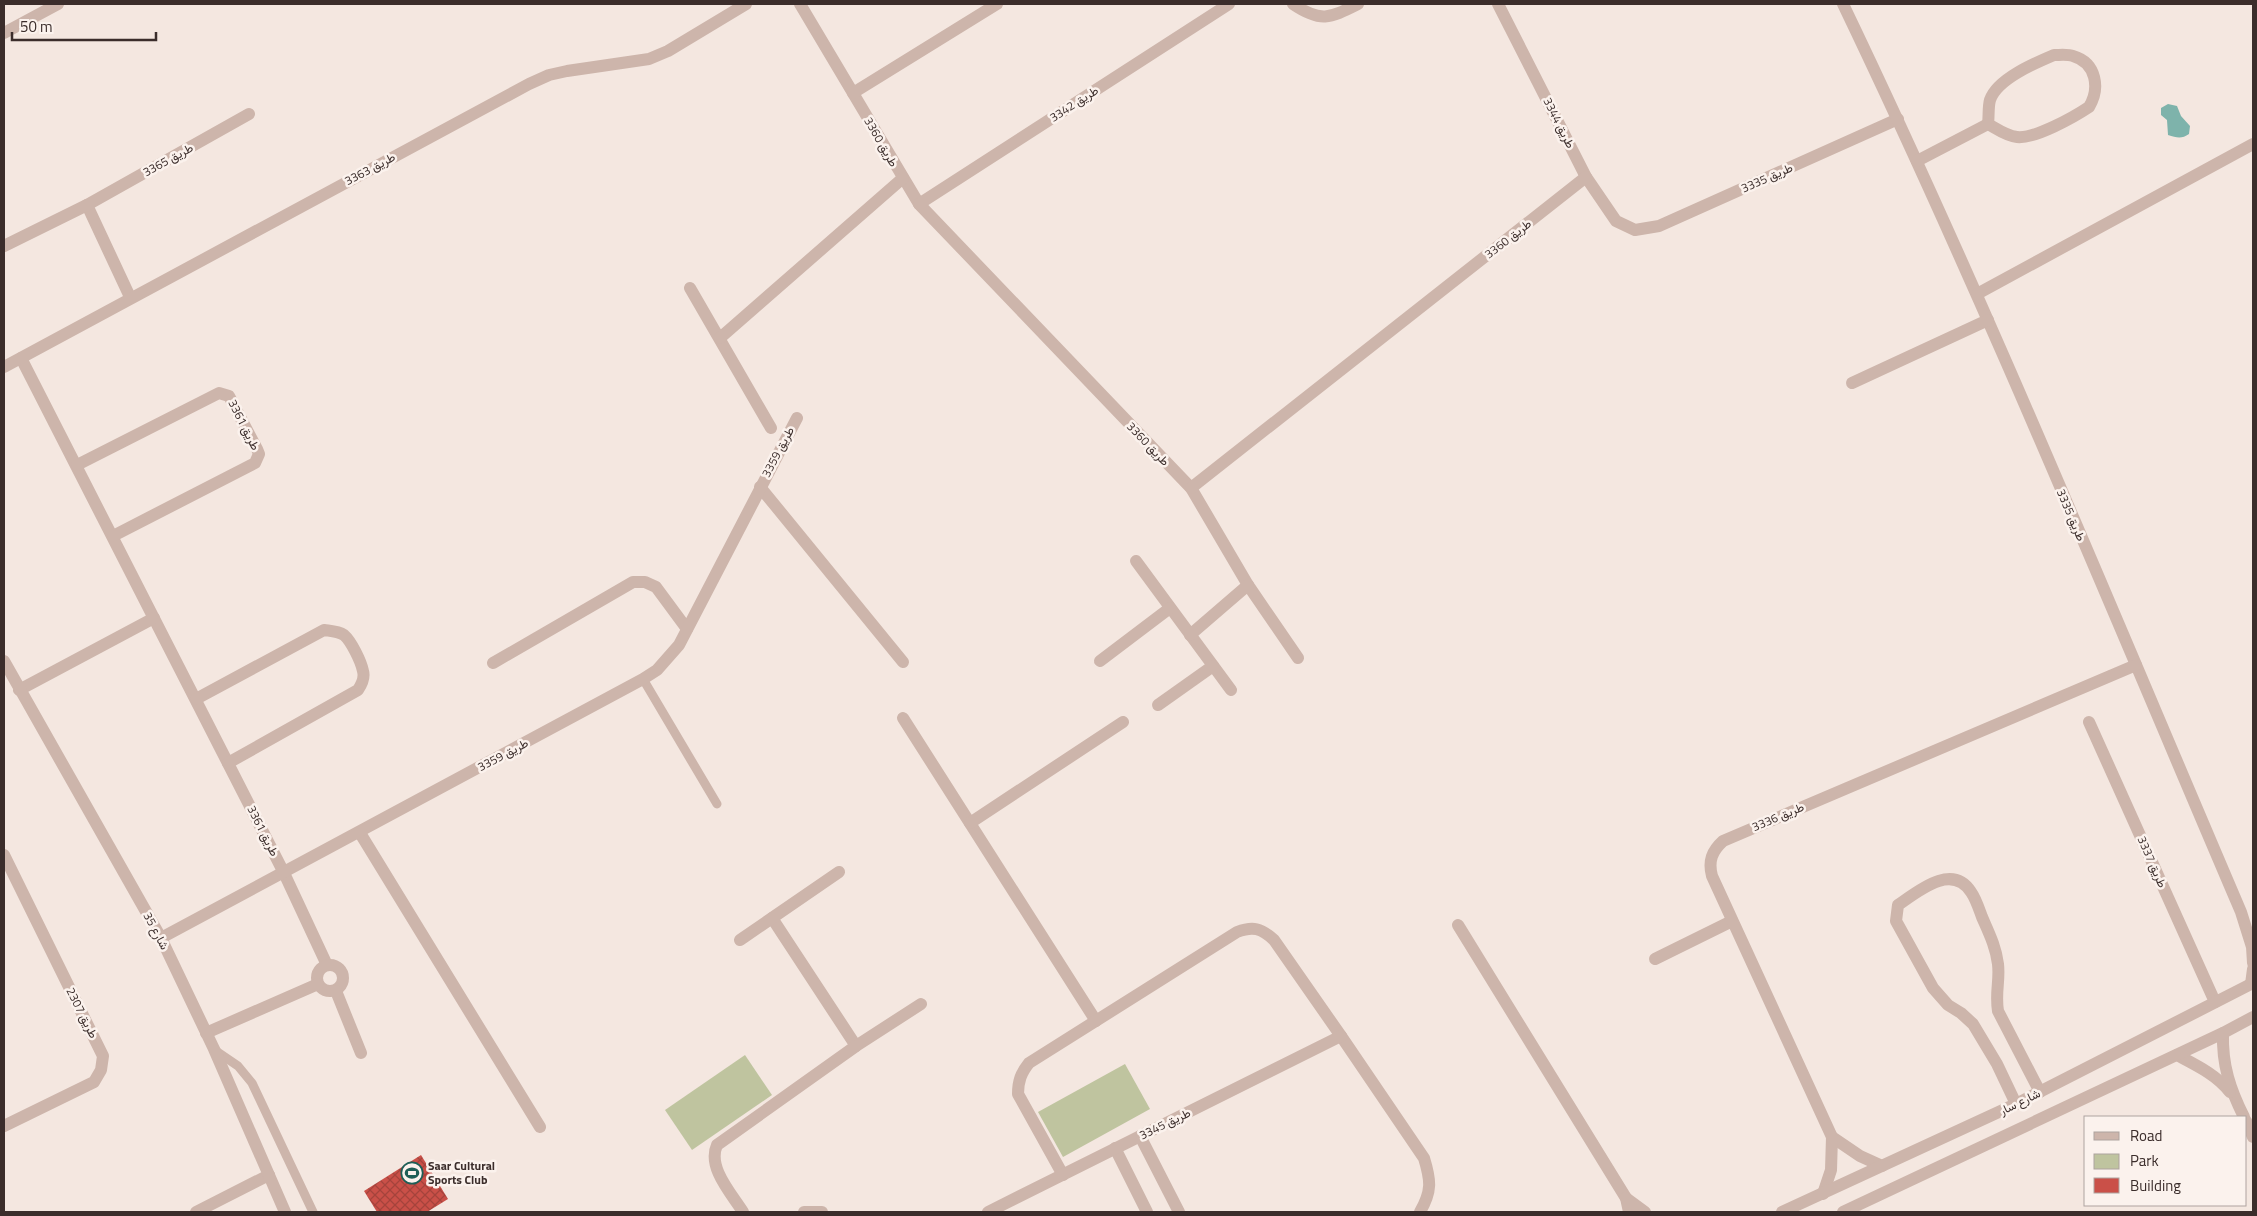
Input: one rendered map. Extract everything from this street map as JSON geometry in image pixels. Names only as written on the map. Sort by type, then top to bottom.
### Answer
[{"type":"street","points":[[4,33],[58,4]]},
{"type":"street","name":"طريق 3363","points":[[4,367],[130,297],[529,84],[548,75],[567,71],[649,59],[668,51],[746,4]]},
{"type":"street","name":"طريق 3360","points":[[800,4],[919,204],[1191,488],[1586,177]]},
{"type":"street","points":[[853,93],[997,4]]},
{"type":"street","name":"طريق 3342","points":[[919,204],[1229,4]]},
{"type":"street","points":[[1293,4],[1308,14],[1321,18],[1334,16],[1358,4]]},
{"type":"street","name":"طريق 3344","points":[[1498,4],[1586,177],[1616,221],[1635,230]]},
{"type":"street","name":"طريق 3335","points":[[1843,4],[1917,160],[1977,294],[2136,665],[2241,912],[2252,946],[2253,963]]},
{"type":"street","points":[[2054,55],[2074,56],[2088,65],[2097,84],[2094,98],[2089,107],[2033,135],[2018,137],[2005,134],[1988,124],[1990,100],[2000,86],[2027,67],[2054,55]]},
{"type":"street","name":"طريق 3365","points":[[4,246],[87,205],[250,114]]},
{"type":"street","name":"طريق 3335","points":[[1635,230],[1659,226],[1898,119]]},
{"type":"street","points":[[1917,160],[1988,124]]},
{"type":"street","points":[[1977,294],[2253,144]]},
{"type":"street","points":[[720,338],[903,178]]},
{"type":"street","points":[[87,205],[130,297]]},
{"type":"street","points":[[690,288],[771,428]]},
{"type":"street","points":[[1852,383],[1988,320]]},
{"type":"street","name":"طريق 3361","points":[[21,358],[284,872],[327,965]]},
{"type":"street","name":"طريق 3361","points":[[77,465],[219,393],[229,396],[259,454],[256,464],[113,536]]},
{"type":"street","name":"طريق 3359","points":[[161,938],[643,679],[669,658],[679,645],[797,418]]},
{"type":"street","name":"طريق 3359","points":[[760,486],[903,662]]},
{"type":"street","points":[[1191,488],[1248,585],[1298,658]]},
{"type":"street","points":[[1136,561],[1231,690]]},
{"type":"street","points":[[493,663],[633,582],[645,582],[656,587],[687,629]]},
{"type":"street","points":[[1190,635],[1248,585]]},
{"type":"street","points":[[1100,661],[1170,608]]},
{"type":"street","points":[[19,690],[154,618]]},
{"type":"street","points":[[196,699],[324,630],[344,635],[364,671],[363,681],[358,690],[228,762]]},
{"type":"street","name":"شارع 35","points":[[4,662],[161,938],[214,1049],[285,1212]]},
{"type":"street","name":"طريق 3336","points":[[1823,1194],[1831,1170],[1832,1137],[1712,876],[1710,866],[1715,848],[1723,841],[2136,665]]},
{"type":"street","points":[[1158,705],[1213,666]]},
{"type":"street","points":[[902,718],[1096,1021]]},
{"type":"street","points":[[970,823],[1122,722]]},
{"type":"street","name":"طريق 3337","points":[[2089,722],[2215,1002]]},
{"type":"street","points":[[360,832],[540,1127]]},
{"type":"street","name":"طريق 2307","points":[[4,855],[103,1056],[101,1070],[94,1082],[4,1126]]},
{"type":"street","points":[[740,940],[839,872]]},
{"type":"street","points":[[2016,1104],[1997,1064],[1973,1024],[1948,1005],[1933,988],[1896,921],[1898,905],[1927,884],[1945,879],[1960,882],[1971,891],[1996,948],[1998,967],[1995,996],[1998,1011],[2040,1092]]},
{"type":"street","name":"طريق 3335","points":[[2241,912],[2253,925]]},
{"type":"street","points":[[772,918],[856,1046]]},
{"type":"street","points":[[1655,959],[1732,921]]},
{"type":"street","points":[[1458,925],[1626,1198],[1629,1212]]},
{"type":"street","points":[[1063,1175],[1018,1094],[1018,1082],[1022,1072],[1029,1063],[1237,932],[1250,927],[1264,930],[1274,940],[1342,1036],[1424,1158],[1430,1178],[1428,1198],[1420,1212]]},
{"type":"street","points":[[327,965],[338,967],[344,976],[341,987],[336,991],[326,991],[318,984],[317,975],[327,965]]},
{"type":"street","points":[[2252,983],[2253,969]]},
{"type":"street","name":"شارع سار","points":[[1782,1212],[2016,1104],[2252,983]]},
{"type":"street","points":[[206,1033],[318,984]]},
{"type":"street","points":[[336,991],[361,1053]]},
{"type":"street","points":[[743,1212],[714,1163],[713,1154],[717,1145],[856,1046],[921,1004]]},
{"type":"street","name":"شارع سار","points":[[1843,1212],[2177,1055],[2253,1017]]},
{"type":"street","points":[[2223,1033],[2224,1067],[2244,1116]]},
{"type":"street","name":"طريق 3345","points":[[988,1212],[1342,1036]]},
{"type":"street","points":[[2177,1055],[2210,1073],[2235,1098]]},
{"type":"street","points":[[2247,1123],[2253,1137]]},
{"type":"street","points":[[1140,1136],[1179,1212]]},
{"type":"street","points":[[1832,1137],[1860,1156],[1882,1166]]},
{"type":"street","points":[[1115,1148],[1148,1212]]},
{"type":"street","points":[[196,1212],[269,1175]]},
{"type":"street","points":[[1626,1198],[1645,1212]]},
{"type":"street","points":[[804,1212],[822,1212]]},
{"type":"lane","points":[[643,679],[717,804]]},
{"type":"lane","points":[[214,1049],[238,1066],[252,1083],[313,1212]]},
{"type":"green space","points":[[745,1055],[772,1095],[692,1150],[665,1110]]},
{"type":"green space","points":[[1125,1064],[1150,1109],[1063,1157],[1038,1112]]},
{"type":"water","points":[[2168,104],[2177,106],[2181,116],[2190,126],[2189,134],[2184,137],[2179,138],[2168,135],[2167,120],[2161,115],[2161,108]]},
{"type":"building","name":"Saar Cultural Sports Club","points":[[421,1155],[448,1199],[427,1212],[377,1212],[364,1191]]},
{"type":"place","name":"Saar Cultural Sports Club","points":[[412,1173]]}]
